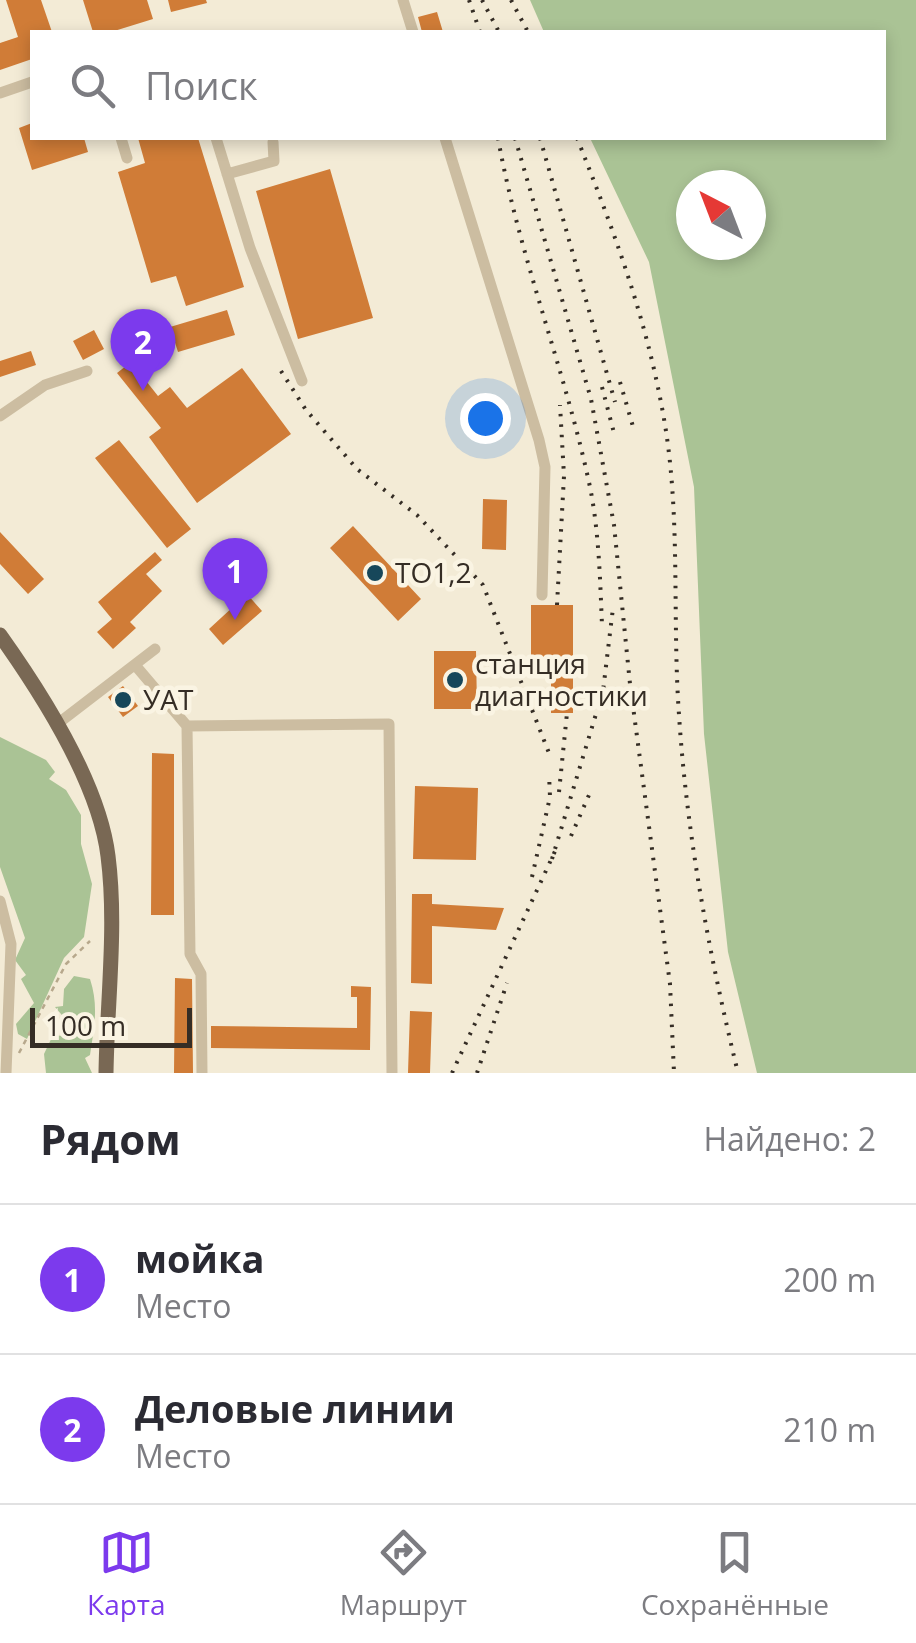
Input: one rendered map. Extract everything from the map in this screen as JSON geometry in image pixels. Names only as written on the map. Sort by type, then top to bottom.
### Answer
[{"type":"main road","points":[[0,635],[56,725],[90,796],[108,854],[106,1073]]},
{"type":"street","points":[[403,0],[412,30]]},
{"type":"street","points":[[0,92],[30,83]]},
{"type":"street","points":[[122,140],[128,158]]},
{"type":"street","points":[[217,140],[302,380]]},
{"type":"street","points":[[447,140],[545,467],[542,595]]},
{"type":"street","points":[[227,174],[274,161],[272,142]]},
{"type":"street","points":[[0,416],[45,385],[87,371]]},
{"type":"street","points":[[56,725],[155,650]]},
{"type":"street","points":[[134,665],[187,726],[190,954],[201,974],[202,1073]]},
{"type":"street","points":[[187,726],[389,724],[392,1073]]},
{"type":"street","points":[[0,901],[10,944],[6,1072]]},
{"type":"path","points":[[6,1072],[66,964],[90,941]]},
{"type":"green space","points":[[530,0],[916,0],[916,1073],[757,1073],[728,952],[704,734],[694,487],[649,262],[591,140],[886,140],[886,30],[543,30]]},
{"type":"green space","points":[[0,737],[46,760],[55,772],[49,779],[66,790],[81,815],[81,844],[92,884],[84,937],[64,958],[27,1039],[18,1034],[16,1024],[34,1003],[21,979],[26,975],[15,960],[25,938],[0,867]]},
{"type":"green space","points":[[74,976],[90,979],[93,989],[94,1026],[90,1055],[85,1058],[92,1073],[46,1073],[44,1054],[53,1035],[63,1036],[73,1028],[55,1007],[63,1006],[64,989]]},
{"type":"building","points":[[6,0],[41,0],[51,30],[30,30],[30,60],[0,70],[0,43],[18,37]]},
{"type":"building","points":[[83,0],[147,0],[153,19],[117,30],[92,30]]},
{"type":"building","points":[[168,0],[206,0],[207,3],[171,12]]},
{"type":"building","points":[[437,12],[442,30],[421,30],[418,17]]},
{"type":"building","points":[[30,124],[30,140],[85,140],[88,152],[32,170],[19,128]]},
{"type":"building","points":[[139,140],[199,140],[244,287],[186,306],[176,276],[151,283],[118,172],[145,163]]},
{"type":"building","points":[[330,169],[373,318],[298,339],[256,191]]},
{"type":"building","points":[[227,310],[235,335],[178,352],[170,327]]},
{"type":"building","points":[[94,330],[104,349],[83,360],[73,341]]},
{"type":"building","points":[[31,351],[36,365],[0,377],[0,361]]},
{"type":"building","points":[[131,362],[158,396],[170,387],[187,408],[242,368],[291,434],[197,503],[149,437],[161,428],[117,373]]},
{"type":"building","points":[[119,440],[191,529],[167,548],[95,458]]},
{"type":"building","points":[[483,499],[507,500],[506,550],[482,549]]},
{"type":"building","name":"ТО1,2","points":[[353,526],[421,599],[398,621],[330,548]]},
{"type":"building","points":[[0,532],[44,579],[28,594],[0,564]]},
{"type":"building","points":[[155,552],[162,560],[146,574],[162,591],[130,622],[136,628],[113,649],[97,632],[112,619],[98,602]]},
{"type":"building","points":[[247,594],[262,611],[223,645],[209,629]]},
{"type":"building","points":[[531,605],[573,605],[573,713],[551,713],[551,672],[531,672]]},
{"type":"building","name":"станция диагностики","points":[[434,651],[476,651],[477,709],[434,709]]},
{"type":"building","name":"УАТ","points":[[123,686],[138,706],[123,717],[108,697]]},
{"type":"building","points":[[152,753],[174,754],[174,915],[151,915]]},
{"type":"building","points":[[415,786],[478,788],[476,860],[413,859]]},
{"type":"building","points":[[412,894],[432,894],[432,904],[504,908],[496,930],[432,926],[432,984],[411,983]]},
{"type":"building","points":[[175,978],[192,979],[193,1073],[174,1073]]},
{"type":"building","points":[[351,986],[371,987],[370,1050],[211,1048],[211,1026],[357,1028],[357,997],[351,997]]},
{"type":"building","points":[[410,1011],[432,1012],[430,1073],[408,1073]]},
{"type":"railway","points":[[469,0],[479,30]]},
{"type":"railway","points":[[482,0],[498,30]]},
{"type":"railway","points":[[511,0],[527,30]]},
{"type":"railway","points":[[498,140],[518,226],[590,487],[602,625]]},
{"type":"railway","points":[[516,140],[591,399],[614,525],[630,684],[670,984],[674,1073]]},
{"type":"railway","points":[[541,140],[615,402]]},
{"type":"railway","points":[[578,140],[628,276],[664,419],[673,492],[677,678],[688,806],[709,940],[738,1073]]},
{"type":"railway","points":[[281,371],[306,410],[357,469],[417,515],[483,585],[549,753]]},
{"type":"railway","points":[[620,382],[634,430]]},
{"type":"railway","points":[[602,387],[614,433]]},
{"type":"railway","points":[[557,605],[564,476],[560,405]]},
{"type":"railway","points":[[552,859],[603,691],[613,608]]},
{"type":"railway","points":[[559,792],[567,713]]},
{"type":"railway","points":[[532,877],[550,797],[549,774]]},
{"type":"railway","points":[[571,836],[589,795]]},
{"type":"railway","points":[[452,1073],[557,847]]},
{"type":"railway","points":[[477,1073],[507,983]]},
{"type":"place","name":"Деловые линии","points":[[143,391]]},
{"type":"place","name":"ТО1,2","points":[[375,573]]},
{"type":"place","name":"мойка","points":[[235,620]]},
{"type":"place","name":"станция диагностики","points":[[455,680]]},
{"type":"place","name":"УАТ","points":[[123,700]]}]
